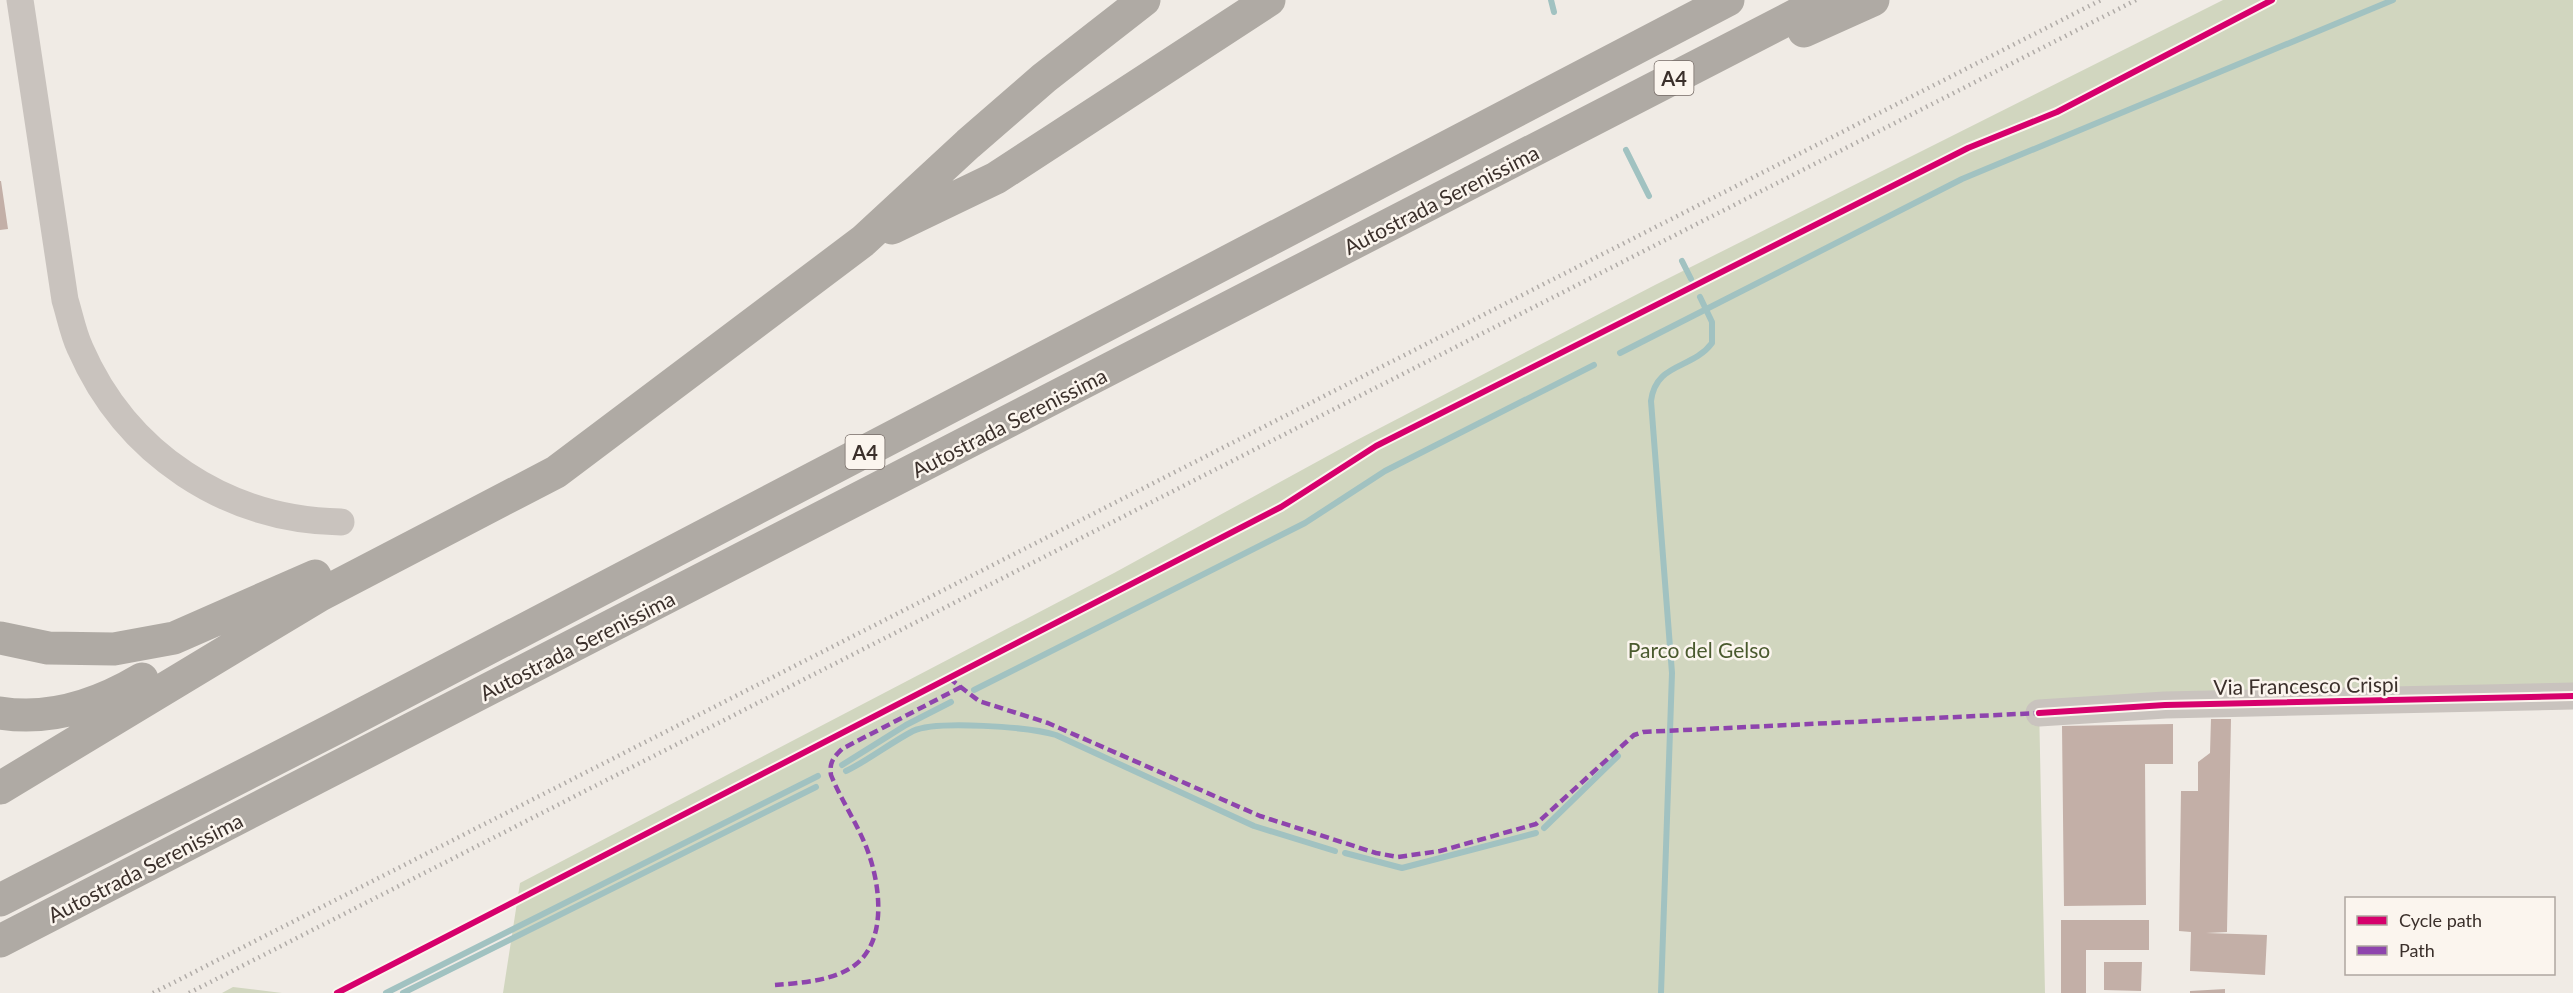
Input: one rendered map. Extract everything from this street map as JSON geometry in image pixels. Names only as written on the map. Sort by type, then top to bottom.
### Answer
[{"type":"highway","points":[[0,788],[320,595],[556,472],[863,241],[968,144],[1044,78],[1144,0]]},
{"type":"highway","points":[[863,241],[996,178],[1269,0]]},
{"type":"highway","name":"Autostrada Serenissima","points":[[0,900],[334,729],[1728,0]]},
{"type":"highway","name":"Autostrada Serenissima","points":[[0,941],[1825,0]]},
{"type":"highway","points":[[1523,157],[1873,0]]},
{"type":"highway","points":[[0,713],[61,712],[117,694],[315,576],[676,381]]},
{"type":"highway","points":[[0,638],[48,648],[114,649],[174,638],[315,576]]},
{"type":"street","points":[[20,0],[65,300],[79,348],[105,394],[143,441],[174,468],[218,494],[266,513],[317,522],[341,522]]},
{"type":"street","name":"Via Francesco Crispi","points":[[2039,713],[2165,705],[2573,696]]},
{"type":"green space","name":"Parco del Gelso","points":[[2223,0],[2573,0],[2573,684],[2039,704],[2045,993],[503,993],[520,883],[1114,573],[1355,441],[1655,285]]},
{"type":"green space","points":[[233,987],[282,993],[222,993]]},
{"type":"building","points":[[0,181],[8,229],[0,230]]},
{"type":"building","points":[[2211,719],[2231,719],[2227,932],[2206,933],[2267,935],[2265,975],[2190,971],[2191,932],[2179,931],[2181,791],[2198,791],[2198,762],[2210,753]]},
{"type":"building","points":[[2173,724],[2173,764],[2145,764],[2146,905],[2064,906],[2062,726]]},
{"type":"building","points":[[2061,920],[2149,920],[2149,950],[2086,950],[2086,993],[2061,993]]},
{"type":"building","points":[[2104,962],[2142,962],[2141,991],[2104,990]]},
{"type":"building","points":[[2225,989],[2225,993],[2190,993],[2190,991]]},
{"type":"waterway","points":[[1551,0],[1554,12]]},
{"type":"waterway","points":[[1620,353],[1962,179],[2393,0]]},
{"type":"waterway","points":[[1626,150],[1649,196]]},
{"type":"waterway","points":[[1682,261],[1691,279]]},
{"type":"waterway","points":[[1661,993],[1672,673],[1651,401],[1654,388],[1660,379],[1704,352],[1712,343],[1712,322],[1700,297]]},
{"type":"waterway","points":[[974,690],[1305,523],[1385,471],[1594,365]]},
{"type":"waterway","points":[[842,765],[906,725],[951,702]]},
{"type":"waterway","points":[[846,771],[913,731],[925,728],[961,725],[1043,732],[1056,735],[1254,826],[1335,851]]},
{"type":"waterway","points":[[1544,828],[1618,756]]},
{"type":"waterway","points":[[386,993],[818,776]]},
{"type":"waterway","points":[[403,993],[816,787]]},
{"type":"waterway","points":[[1345,853],[1402,868],[1536,833]]},
{"type":"railway","points":[[153,993],[2101,0]]},
{"type":"railway","points":[[189,993],[2136,0]]},
{"type":"marked path","points":[[949,678],[979,701],[1048,723],[1260,816],[1376,853],[1398,857],[1440,851],[1536,824],[1634,735],[1643,732],[2039,713]]},
{"type":"marked path","points":[[775,985],[827,978],[847,970],[866,954],[877,926],[878,894],[872,863],[863,839],[831,775],[831,763],[834,757],[842,749],[961,687]]},
{"type":"cycle path","points":[[337,993],[1281,507],[1376,446],[1968,148],[2057,112],[2272,0]]},
{"type":"cycle path","points":[[2039,713],[2165,705],[2573,696]]}]
